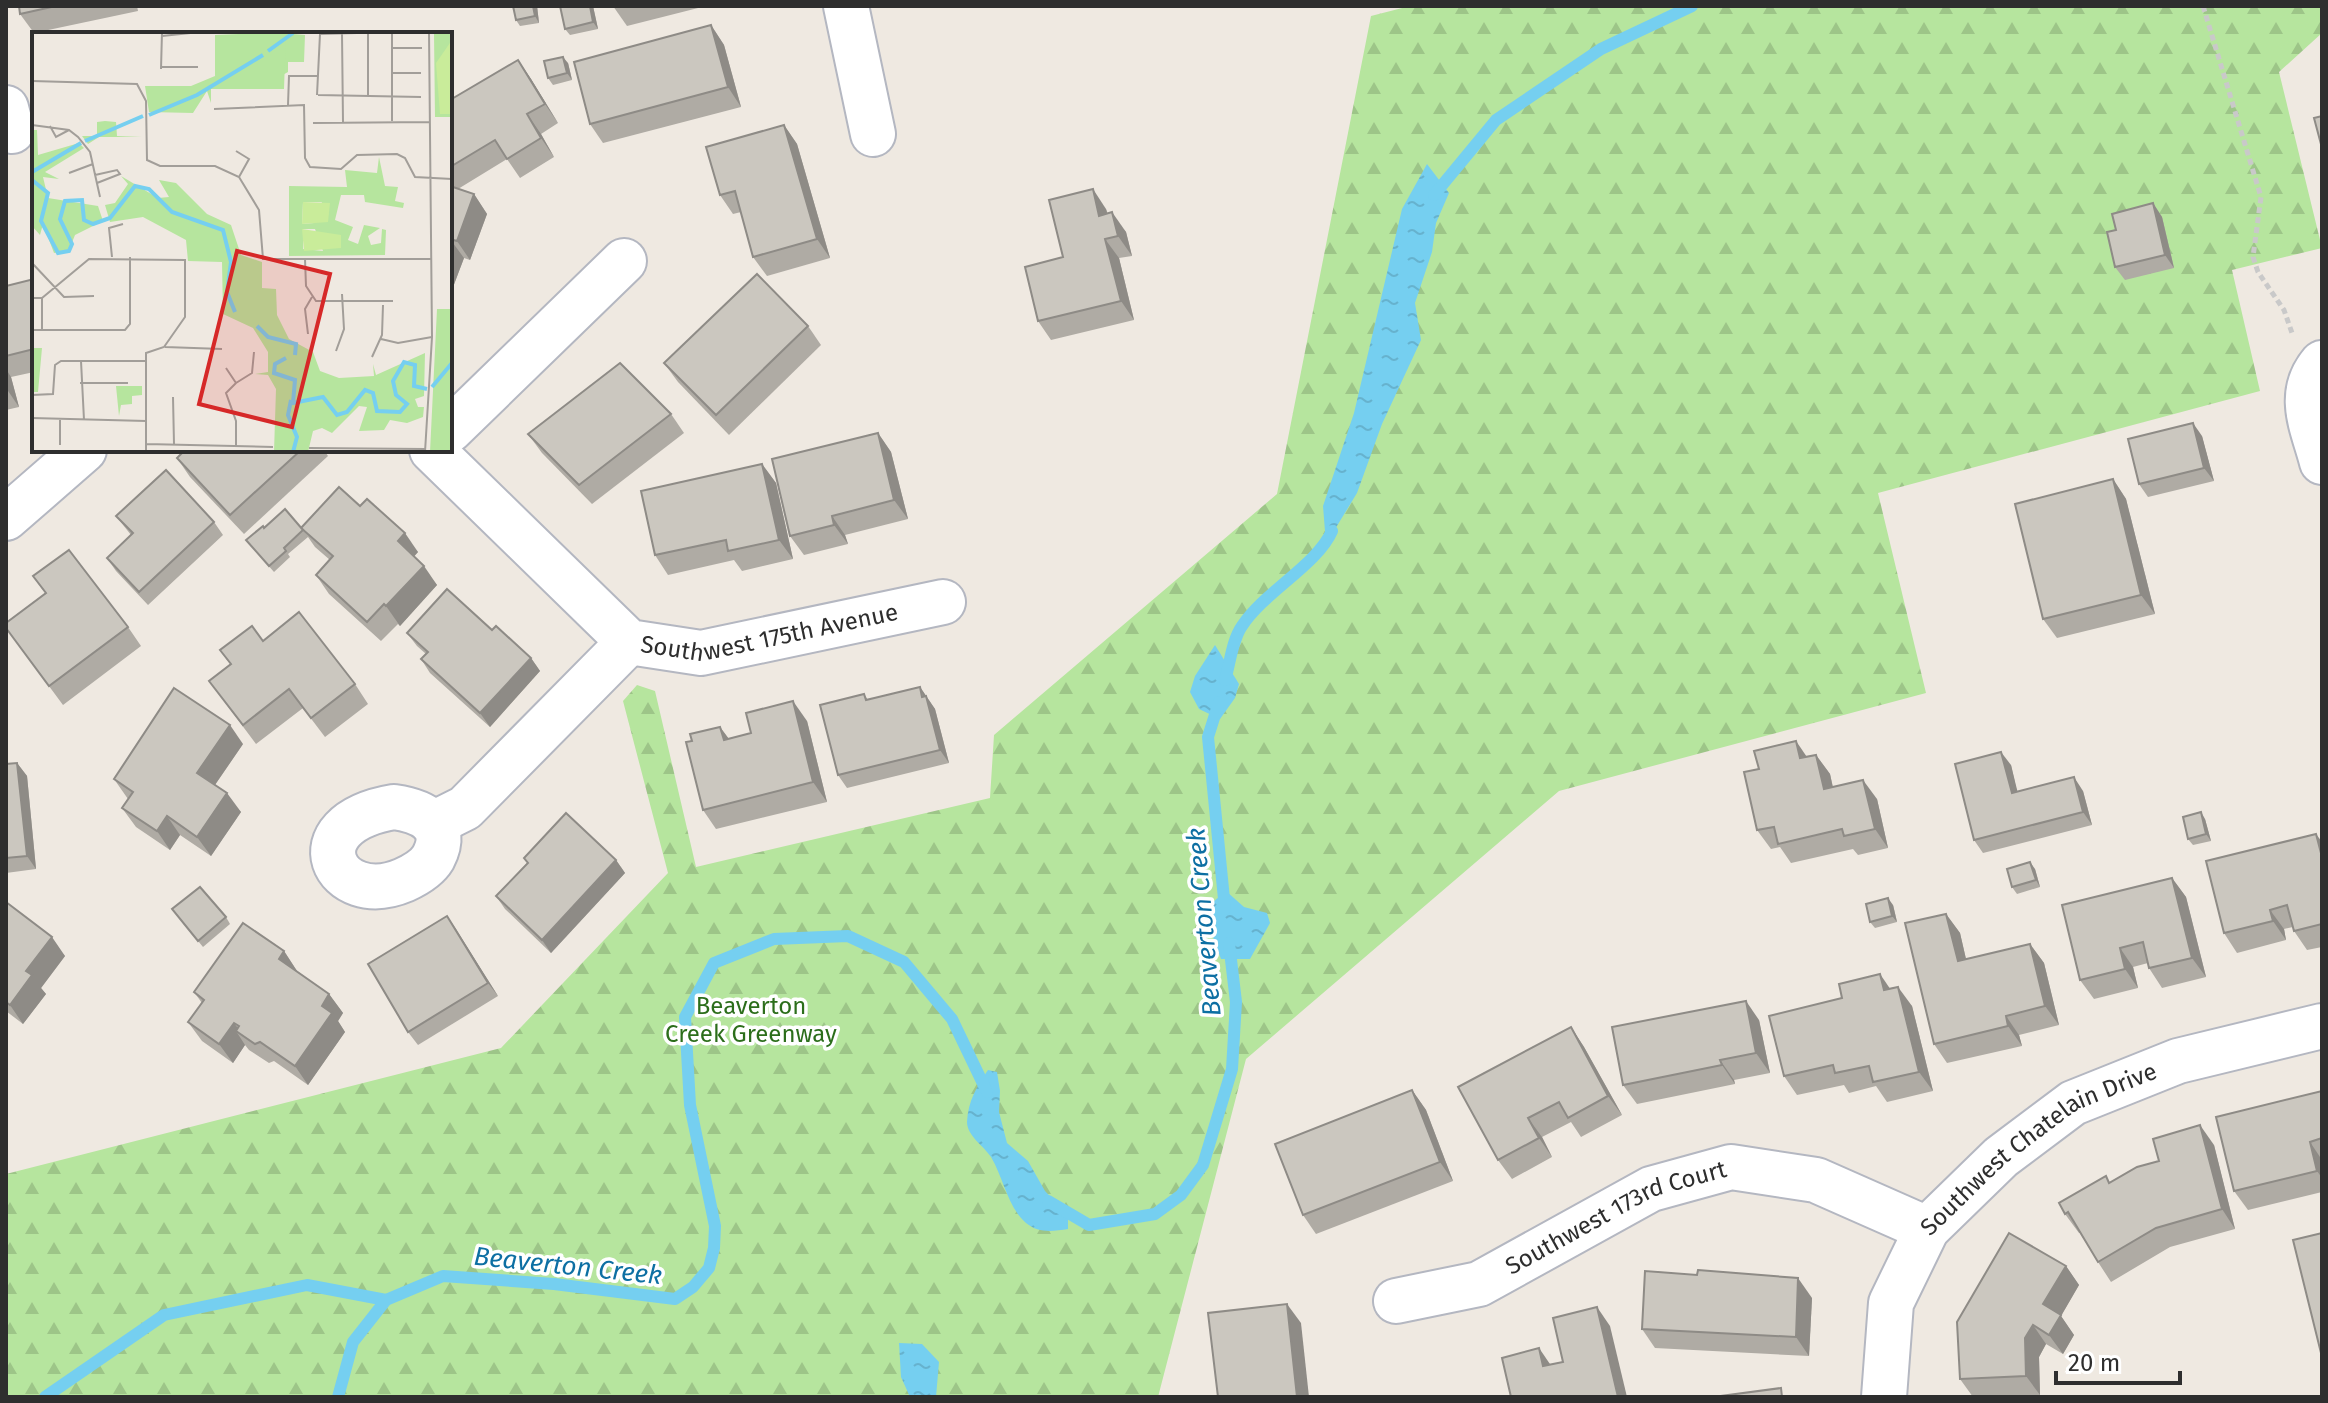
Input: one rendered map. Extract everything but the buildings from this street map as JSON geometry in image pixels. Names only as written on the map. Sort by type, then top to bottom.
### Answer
[{"type":"street","points":[[846,6],[873,134]]},
{"type":"street","points":[[452,428],[624,261]]},
{"type":"street","points":[[2321,364],[2312,377],[2306,399],[2322,462]]},
{"type":"street","points":[[6,518],[82,452]]},
{"type":"street","name":"Southwest 175th Avenue","points":[[434,452],[629,642],[701,653],[943,602]]},
{"type":"street","points":[[433,824],[465,808],[629,642]]},
{"type":"street","name":"Southwest Chatelain Drive","points":[[1884,1397],[1891,1303],[1927,1229],[2001,1157],[2073,1103],[2178,1061],[2322,1026]]},
{"type":"street","name":"Southwest 173rd Court","points":[[1396,1301],[1479,1284],[1651,1189],[1731,1167],[1816,1180],[1927,1229]]},
{"type":"path","points":[[2203,6],[2261,197],[2253,257],[2258,272],[2284,310],[2291,332]]},
{"type":"green space","name":"Beaverton Creek Greenway","points":[[1410,6],[2322,6],[2322,33],[2279,72],[2322,248],[2232,270],[2260,391],[1878,493],[1926,693],[1559,791],[1246,1059],[1158,1397],[6,1397],[6,1174],[501,1048],[668,873],[623,701],[637,685],[655,691],[696,867],[990,798],[994,735],[1277,494],[1371,16]]},
{"type":"water","points":[[1427,164],[1449,193],[1436,223],[1432,252],[1415,303],[1421,340],[1382,424],[1357,493],[1326,544],[1323,506],[1354,413],[1402,209]]},
{"type":"water","points":[[1215,645],[1239,684],[1235,698],[1220,719],[1199,709],[1190,692],[1195,676]]},
{"type":"water","points":[[1226,891],[1244,907],[1267,913],[1270,923],[1250,959],[1221,959],[1210,929],[1206,908]]},
{"type":"water","points":[[988,1070],[997,1072],[999,1112],[1007,1143],[1028,1161],[1045,1191],[1068,1215],[1068,1229],[1041,1230],[1026,1223],[1010,1200],[991,1157],[970,1132],[967,1122],[969,1107]]},
{"type":"water","points":[[899,1343],[922,1344],[939,1362],[936,1397],[910,1397],[901,1377]]},
{"type":"waterway","name":"Beaverton Creek","points":[[1434,195],[1496,120],[1601,49],[1692,6]]},
{"type":"waterway","name":"Beaverton Creek","points":[[1225,680],[1242,626],[1263,602],[1315,555],[1332,531]]},
{"type":"waterway","name":"Beaverton Creek","points":[[1219,702],[1208,737],[1225,909]]},
{"type":"waterway","name":"Beaverton Creek","points":[[338,1397],[353,1342],[386,1300],[443,1276],[554,1284],[675,1299],[693,1287],[709,1268],[715,1226],[690,1105],[685,1017],[714,963],[774,939],[848,936],[904,962],[952,1019],[987,1092]]},
{"type":"waterway","name":"Beaverton Creek","points":[[1048,1201],[1089,1225],[1155,1214],[1181,1195],[1203,1165],[1232,1069],[1236,1002],[1229,943]]},
{"type":"waterway","points":[[45,1397],[164,1315],[307,1285],[386,1300]]}]
